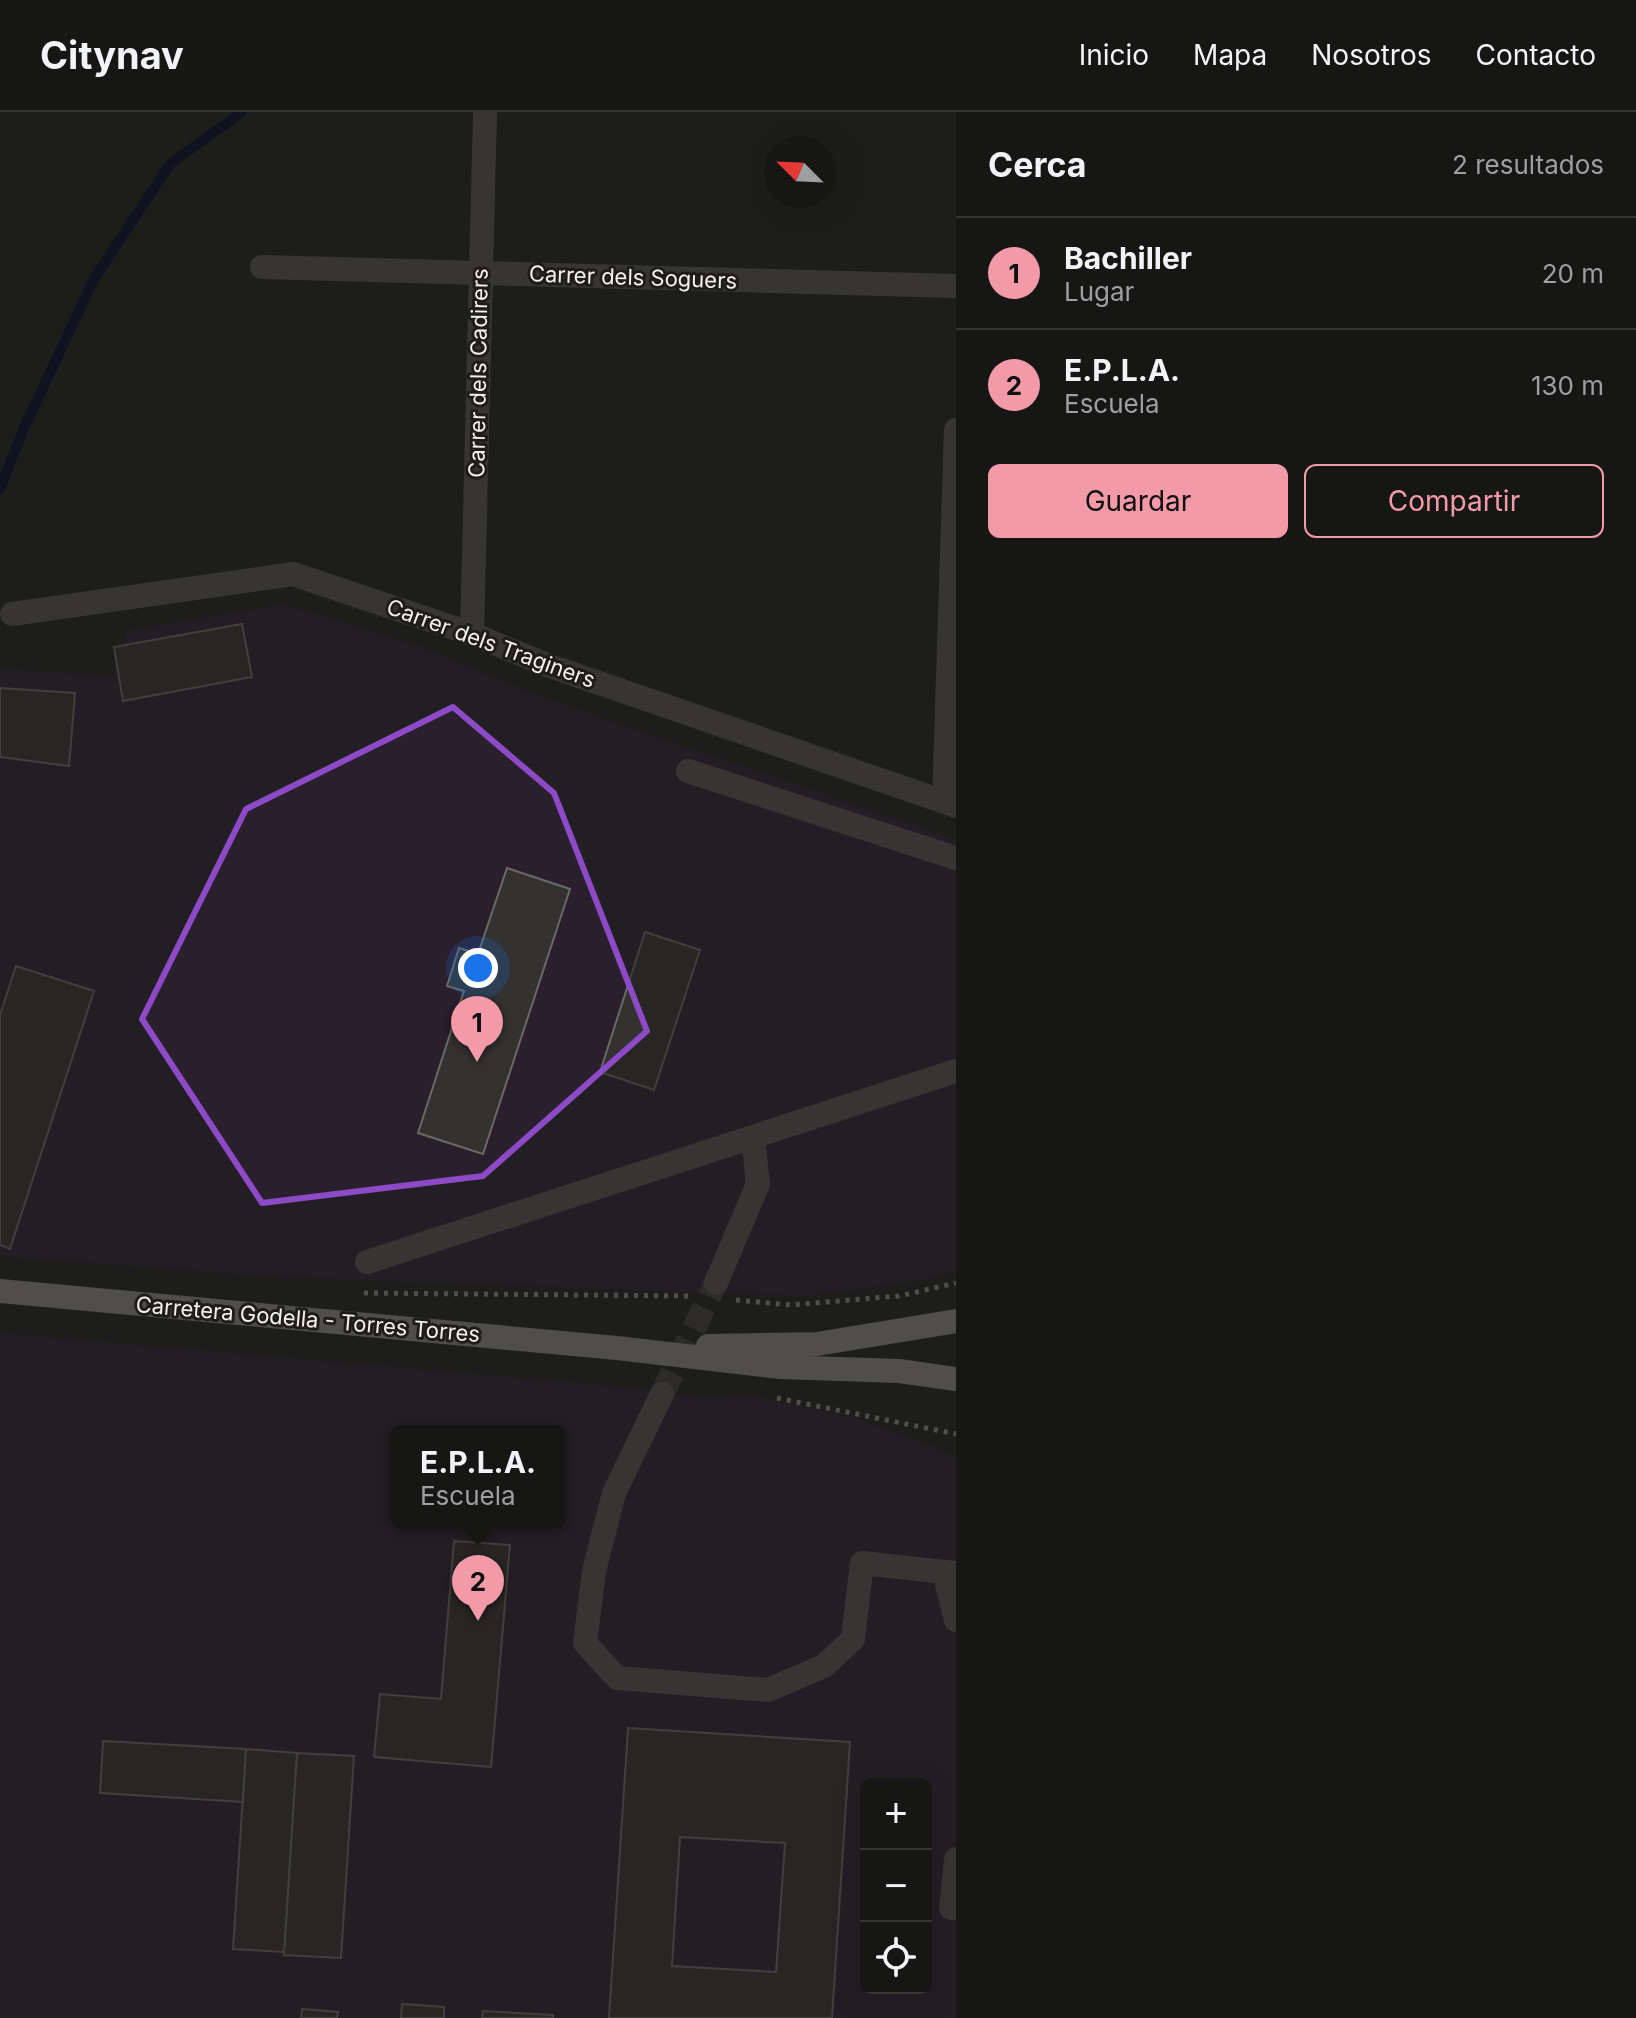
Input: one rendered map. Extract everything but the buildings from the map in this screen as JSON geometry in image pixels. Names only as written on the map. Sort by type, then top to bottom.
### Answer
[{"type":"main road","name":"Carretera Godella - Torres Torres","points":[[0,1291],[617,1348],[780,1367],[899,1371],[956,1379]]},
{"type":"main road","name":"Carretera Godella - Torres Torres","points":[[617,1348],[817,1344],[956,1321]]},
{"type":"street","name":"Carrer dels Cadirers","points":[[472,634],[485,112]]},
{"type":"street","name":"Carrer dels Soguers","points":[[262,267],[956,286]]},
{"type":"street","points":[[950,804],[956,430]]},
{"type":"street","name":"Carrer dels Traginers","points":[[12,614],[293,574],[472,634],[547,665],[950,804]]},
{"type":"street","points":[[688,771],[956,858]]},
{"type":"street","points":[[367,1262],[956,1071]]},
{"type":"street","points":[[717,1293],[758,1184],[753,1137]]},
{"type":"street","points":[[662,1394],[614,1493],[594,1571],[585,1643],[617,1678],[768,1690],[824,1666],[853,1639],[862,1563],[950,1572],[956,1620]]},
{"type":"street","points":[[956,1859],[951,1908],[956,1908]]},
{"type":"path","points":[[349,1293],[717,1293],[790,1305],[899,1296],[956,1283]]},
{"type":"highlighted area","points":[[453,707],[554,793],[647,1031],[483,1176],[262,1203],[142,1019],[246,809]]},
{"type":"shaded area","points":[[283,604],[417,645],[539,696],[956,840],[956,1271],[930,1279],[808,1296],[278,1277],[0,1256],[0,669],[113,676],[127,631]]},
{"type":"shaded area","points":[[0,1333],[637,1388],[708,1398],[749,1395],[862,1420],[939,1449],[956,1459],[956,2018],[0,2018]]},
{"type":"waterway","points":[[0,489],[24,428],[94,279],[170,164],[242,112]]},
{"type":"tunnel","points":[[662,1394],[716,1283]]},
{"type":"place","name":"Bachiller","points":[[477,1062]]},
{"type":"place","name":"E.P.L.A.","points":[[478,1621]]}]
